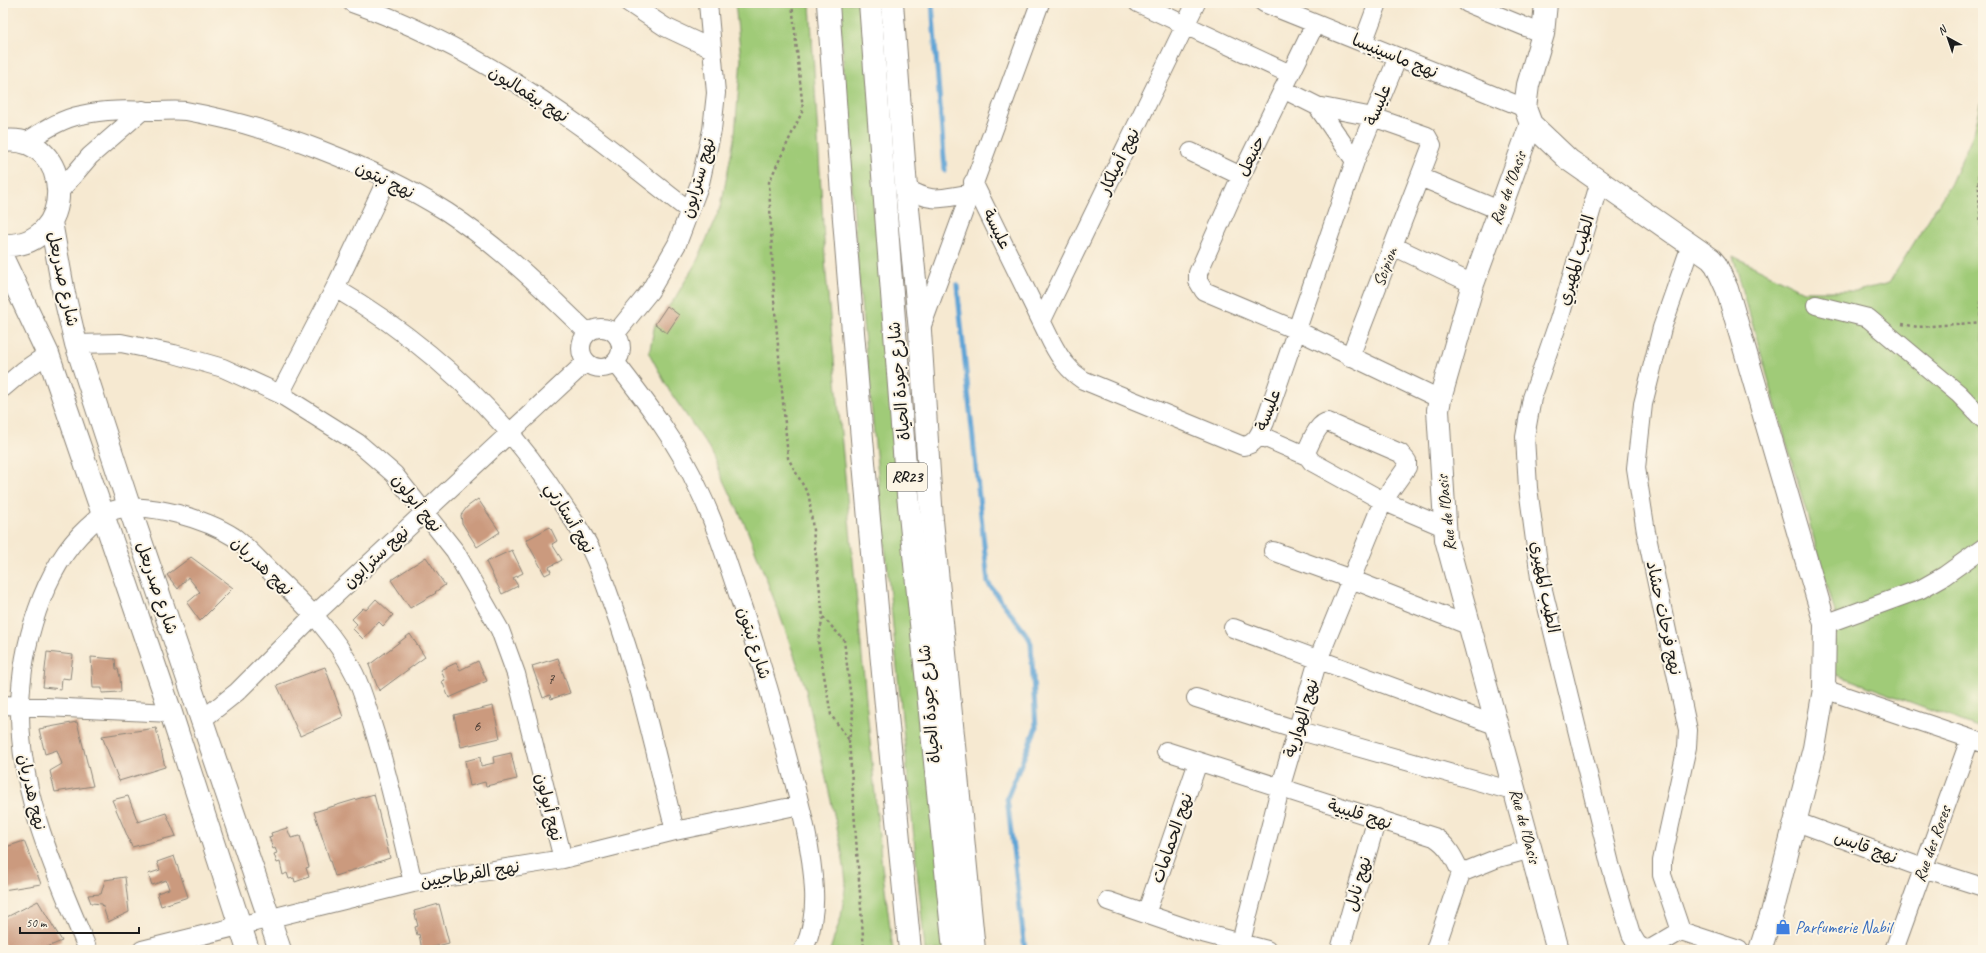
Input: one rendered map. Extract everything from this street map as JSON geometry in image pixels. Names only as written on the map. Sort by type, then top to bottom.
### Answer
[{"type":"main road","name":"RR23","points":[[828,3],[837,135],[879,635],[910,950]]},
{"type":"main road","name":"شارع جودة الحياة","points":[[870,3],[905,465],[954,950]]},
{"type":"main road","points":[[892,3],[906,188],[920,331],[932,520],[974,950]]},
{"type":"main road","name":"Rue de l'Oasis","points":[[1546,3],[1543,34],[1528,85],[1528,116],[1500,210],[1473,284],[1438,410],[1444,527],[1446,538],[1532,849],[1558,950]]},
{"type":"main road","points":[[1528,116],[1569,160],[1691,245],[1716,265],[1728,289],[1825,624],[1824,689],[1814,748],[1794,821],[1772,912],[1760,950]]},
{"type":"main road","points":[[3,245],[27,242],[40,233],[51,222],[58,207],[60,191],[57,175],[49,161],[38,150],[10,138]]},
{"type":"main road","name":"شارع صدربعل","points":[[51,222],[64,294],[76,344],[129,506],[280,950]]},
{"type":"main road","name":"شارع صدربعل","points":[[3,259],[48,354],[171,713],[239,927],[248,950]]},
{"type":"street","name":"نهج بيقماليون","points":[[352,3],[433,36],[487,67],[584,129],[690,211]]},
{"type":"street","points":[[629,3],[665,27],[712,49]]},
{"type":"street","name":"نهج سترابون","points":[[616,333],[650,291],[677,244],[700,183],[712,130],[716,93],[708,3]]},
{"type":"street","points":[[920,331],[971,188],[1040,3]]},
{"type":"street","name":"نهج أميلكار","points":[[1042,320],[1196,3]]},
{"type":"street","name":"نهج ماسينيسا","points":[[1264,3],[1298,10],[1315,24],[1398,57],[1528,116]]},
{"type":"street","points":[[1363,43],[1378,3]]},
{"type":"street","points":[[1467,3],[1543,34]]},
{"type":"street","points":[[1144,4],[1186,25],[1286,82],[1317,106],[1355,161]]},
{"type":"street","name":"حنبعل","points":[[1296,330],[1204,290],[1198,281],[1198,273],[1241,176],[1315,24]]},
{"type":"street","name":"عليسة","points":[[971,188],[1042,320],[1061,360],[1071,372],[1083,380],[1243,446],[1249,445],[1259,436],[1355,161],[1398,57]]},
{"type":"street","name":"Scipion","points":[[1317,106],[1373,118],[1429,138],[1432,145],[1350,357]]},
{"type":"street","name":"نهج نبتون","points":[[10,138],[80,115],[107,110],[184,111],[237,122],[317,149],[387,179],[446,212],[512,261],[587,332]]},
{"type":"street","points":[[60,191],[90,156],[143,110]]},
{"type":"street","points":[[1190,152],[1241,176]]},
{"type":"street","points":[[1420,177],[1500,210]]},
{"type":"street","points":[[280,394],[335,288],[387,179]]},
{"type":"street","name":"الطيب المهيري","points":[[1600,181],[1559,320],[1532,398],[1525,437],[1528,488],[1540,578],[1610,864],[1631,934],[1637,944],[1644,949],[1652,948],[1681,932]]},
{"type":"street","points":[[906,188],[920,196],[934,199],[971,188]]},
{"type":"street","name":"نهج فرحات حشاد","points":[[1681,932],[1662,874],[1662,861],[1687,748],[1688,730],[1646,532],[1636,468],[1643,404],[1662,328],[1691,245]]},
{"type":"street","points":[[1393,246],[1473,284]]},
{"type":"street","name":"نهج أستارتي","points":[[335,288],[370,308],[450,369],[485,403],[548,480],[591,550],[623,634],[675,831]]},
{"type":"street","points":[[1816,305],[1868,318],[1959,394],[1983,419]]},
{"type":"street","points":[[602,327],[610,329],[616,333],[621,340],[622,348],[616,363],[609,367],[601,368],[586,362],[582,355],[581,347],[587,332],[594,328],[602,327]]},
{"type":"street","points":[[1296,330],[1440,399]]},
{"type":"street","name":"نهج أبولون","points":[[76,344],[121,343],[174,354],[223,368],[280,394],[358,443],[394,474],[455,552],[500,630],[516,674],[562,859]]},
{"type":"street","points":[[3,388],[23,371],[48,354]]},
{"type":"street","name":"نهج سترابون","points":[[202,719],[237,692],[314,615],[424,511],[511,433],[586,362]]},
{"type":"street","name":"شارع نبتون","points":[[616,363],[650,407],[680,452],[699,489],[717,532],[771,695],[800,805],[812,864],[814,893],[812,920],[807,943],[803,950]]},
{"type":"street","name":"نهج الهوارية","points":[[1241,942],[1280,789],[1318,660],[1383,501],[1407,467],[1407,462],[1400,453],[1328,422],[1324,422],[1319,426],[1306,452],[1307,456]]},
{"type":"street","points":[[1259,436],[1307,456],[1312,462],[1383,501],[1444,527]]},
{"type":"street","name":"نهج هدريان","points":[[88,950],[50,859],[34,813],[12,706],[36,615],[49,582],[74,540],[102,514],[129,506],[166,511],[195,519],[233,537],[250,551],[314,615],[337,642],[357,681],[382,755],[413,883]]},
{"type":"street","points":[[1825,624],[1921,589],[1944,576],[1983,548]]},
{"type":"street","points":[[1273,551],[1351,579],[1470,626]]},
{"type":"street","points":[[1233,628],[1498,726]]},
{"type":"street","points":[[1824,689],[1976,741]]},
{"type":"street","points":[[1196,698],[1297,730],[1516,792]]},
{"type":"street","points":[[12,706],[171,713]]},
{"type":"street","name":"Rue des Roses","points":[[1894,950],[1923,868],[1976,741]]},
{"type":"street","name":"نهج قليبية","points":[[1166,751],[1280,789],[1434,837],[1441,841],[1451,852],[1461,873]]},
{"type":"street","name":"نهج الحمامات","points":[[1146,914],[1198,762]]},
{"type":"street","name":"نهج القرطاجيين","points":[[142,950],[269,920],[413,883],[562,859],[675,831],[800,805]]},
{"type":"street","name":"نهج نابل","points":[[1340,950],[1377,818]]},
{"type":"street","name":"نهج قابس","points":[[1794,821],[1923,868],[1983,887]]},
{"type":"street","points":[[1435,950],[1461,873],[1498,858],[1532,849]]},
{"type":"street","points":[[1108,901],[1195,931],[1267,950]]},
{"type":"street","points":[[1681,932],[1739,950]]},
{"type":"path","points":[[792,3],[803,110],[769,182],[774,300],[788,458],[809,496],[823,617],[818,641],[831,715],[849,740]]},
{"type":"path","points":[[1981,322],[1982,253],[1978,177],[1980,135],[1983,120]]},
{"type":"path","points":[[1981,322],[1983,318]]},
{"type":"path","points":[[1897,323],[1918,327],[1981,322]]},
{"type":"path","points":[[823,617],[844,640],[853,716],[849,740],[864,950]]},
{"type":"green space","points":[[735,3],[810,3],[826,274],[881,858],[893,950],[830,950],[841,917],[846,882],[841,845],[805,686],[777,607],[746,527],[709,448],[670,392],[649,353],[655,324],[675,298],[697,261],[721,206],[735,134],[741,59]]},
{"type":"green space","points":[[839,3],[865,3],[950,950],[925,950],[858,272]]},
{"type":"green space","points":[[1983,97],[1983,729],[1829,672],[1838,623],[1733,256],[1803,291],[1857,291],[1889,283],[1950,185],[1974,132]]},
{"type":"building","points":[[667,306],[679,315],[667,333],[655,324]]},
{"type":"building","points":[[478,499],[500,532],[477,547],[462,523],[461,515],[467,507]]},
{"type":"building","points":[[550,527],[557,541],[552,544],[562,560],[549,567],[551,572],[545,575],[526,540]]},
{"type":"building","points":[[512,550],[523,573],[513,578],[518,586],[502,594],[486,562]]},
{"type":"building","points":[[191,557],[233,588],[200,621],[187,603],[200,592],[188,577],[178,589],[167,575]]},
{"type":"building","points":[[426,557],[445,585],[435,592],[436,593],[410,608],[391,580]]},
{"type":"building","points":[[376,599],[393,615],[383,626],[379,622],[363,639],[353,629],[357,624],[352,619],[363,608],[366,610]]},
{"type":"building","points":[[410,634],[425,657],[379,691],[369,665]]},
{"type":"building","points":[[47,652],[73,655],[70,679],[62,678],[61,689],[43,687]]},
{"type":"building","points":[[91,657],[115,659],[116,669],[118,669],[120,677],[121,692],[102,693],[102,688],[93,688]]},
{"type":"building","points":[[558,658],[570,693],[551,699],[550,695],[543,698],[532,666]]},
{"type":"building","points":[[478,661],[487,681],[449,698],[442,681],[445,680],[441,670],[456,663],[460,670]]},
{"type":"building","points":[[325,667],[343,717],[300,736],[277,685]]},
{"type":"building","points":[[493,706],[500,738],[461,747],[454,715]]},
{"type":"building","points":[[77,722],[93,786],[55,792],[50,771],[62,764],[57,750],[45,754],[39,729]]},
{"type":"building","points":[[156,728],[165,767],[119,781],[102,736]]},
{"type":"building","points":[[511,753],[517,779],[486,786],[485,782],[470,786],[465,761],[480,757],[481,766],[494,763],[493,757]]},
{"type":"building","points":[[374,794],[390,858],[335,876],[314,812]]},
{"type":"building","points":[[128,796],[138,822],[166,813],[176,836],[132,847],[112,800]]},
{"type":"building","points":[[287,828],[291,838],[300,836],[309,867],[306,868],[309,877],[295,882],[294,878],[289,879],[287,873],[283,875],[280,862],[277,863],[274,854],[277,853],[275,848],[273,849],[269,837],[272,836],[271,833]]},
{"type":"building","points":[[24,841],[41,884],[3,890],[3,848]]},
{"type":"building","points":[[174,856],[188,897],[161,906],[157,893],[169,889],[166,880],[152,885],[148,874],[160,870],[157,862]]},
{"type":"building","points":[[125,877],[129,912],[108,922],[102,904],[91,903],[88,895],[101,894],[105,880]]},
{"type":"building","points":[[38,901],[62,941],[40,950],[6,950],[3,942],[3,919]]},
{"type":"building","points":[[439,904],[449,943],[422,950],[419,934],[417,935],[415,927],[418,926],[414,911]]},
{"type":"waterway","points":[[932,3],[945,171]]},
{"type":"waterway","points":[[957,285],[988,583],[1029,638],[1031,644],[1036,728],[1007,798],[1025,950]]},
{"type":"place","name":"Parfumerie Nabil","points":[[1783,927]]}]
